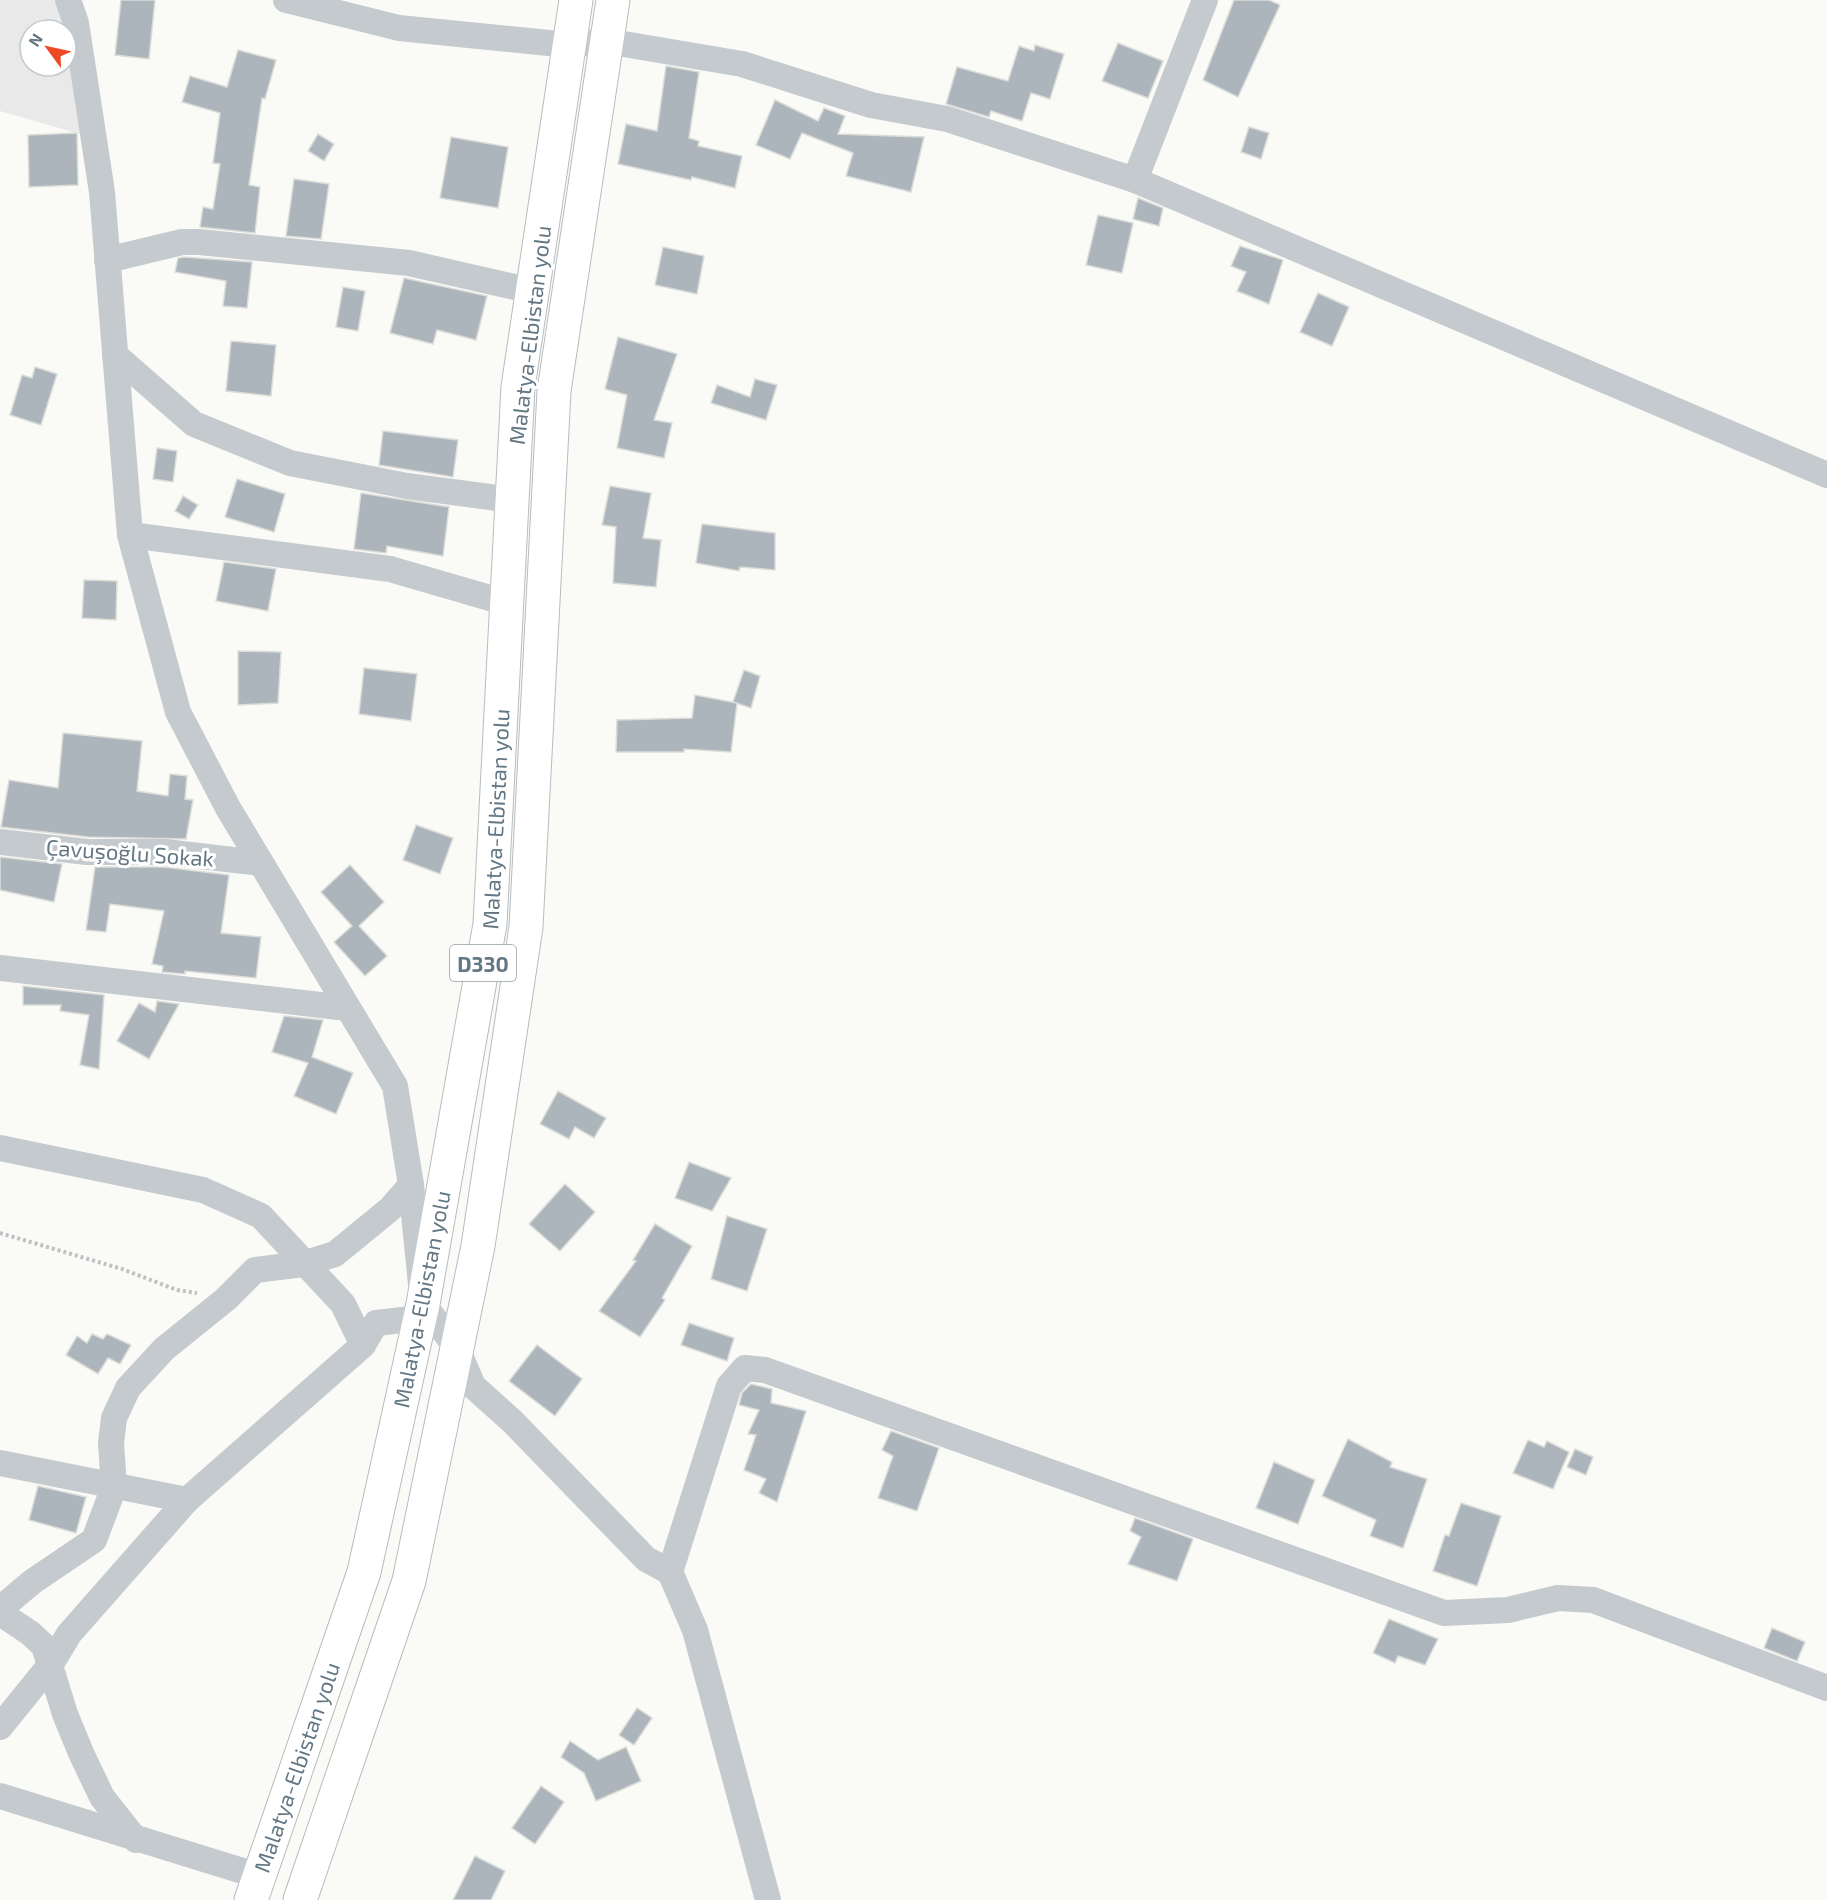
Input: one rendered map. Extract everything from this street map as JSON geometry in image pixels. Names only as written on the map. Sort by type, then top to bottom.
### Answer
[{"type":"main road","name":"Malatya-Elbistan yolu","points":[[255,1888],[364,1572],[421,1311],[490,924],[518,387],[576,0]]},
{"type":"main road","name":"Malatya-Elbistan yolu","points":[[300,1900],[409,1581],[478,1246],[526,927],[554,390],[613,0]]},
{"type":"street","points":[[68,0],[75,23],[100,181],[130,535],[178,712],[228,808],[394,1086],[411,1185],[421,1311],[457,1348],[473,1386],[512,1421],[646,1559],[670,1572],[695,1630],[768,1900]]},
{"type":"street","points":[[286,0],[399,28],[569,45],[606,41],[742,64],[871,105],[947,119],[1135,180],[1827,475]]},
{"type":"street","points":[[1135,180],[1205,0]]},
{"type":"street","points":[[108,260],[182,242],[199,242],[409,263],[532,291]]},
{"type":"street","points":[[115,355],[194,424],[290,463],[407,486],[512,500]]},
{"type":"street","points":[[130,535],[390,569],[507,603]]},
{"type":"street","name":"Çavuşoğlu Sokak","points":[[0,842],[87,852],[165,852],[260,863]]},
{"type":"street","points":[[0,968],[347,1008]]},
{"type":"street","points":[[0,1148],[203,1190],[261,1216],[303,1264],[343,1304],[363,1345]]},
{"type":"street","points":[[136,1840],[98,1788],[65,1714],[45,1646],[0,1611],[32,1582],[94,1540],[114,1487],[111,1443],[114,1418],[128,1388],[164,1348],[226,1299],[255,1270],[303,1264],[335,1254],[390,1209],[411,1185]]},
{"type":"street","points":[[0,1727],[51,1664],[69,1634],[187,1500],[363,1345],[376,1323],[421,1311]]},
{"type":"street","points":[[670,1572],[729,1386],[746,1368],[765,1370],[1444,1613],[1508,1610],[1558,1598],[1593,1600],[1827,1688]]},
{"type":"street","points":[[0,1463],[187,1500]]},
{"type":"street","points":[[0,1796],[136,1840],[255,1888]]},
{"type":"path","points":[[0,1233],[111,1266],[177,1290],[226,1299]]},
{"type":"shaded area","points":[[0,0],[62,0],[66,18],[18,18],[18,78],[78,78],[78,69],[94,138],[0,111]]},
{"type":"building","points":[[121,0],[155,0],[149,59],[115,55]]},
{"type":"building","points":[[1234,0],[1269,0],[1280,5],[1238,97],[1203,80]]},
{"type":"building","points":[[1118,43],[1163,61],[1148,98],[1102,81]]},
{"type":"building","points":[[1035,45],[1064,54],[1050,99],[1031,93],[1022,121],[991,111],[989,117],[946,104],[957,67],[1008,81],[1019,46],[1034,51]]},
{"type":"building","points":[[238,50],[276,60],[265,99],[262,98],[249,185],[260,187],[255,233],[200,227],[203,207],[213,209],[220,164],[213,163],[220,113],[182,102],[190,76],[227,87]]},
{"type":"building","points":[[666,66],[699,72],[689,138],[699,141],[698,146],[742,156],[735,188],[692,177],[691,180],[618,164],[626,124],[657,131]]},
{"type":"building","points":[[775,100],[818,121],[824,108],[845,116],[838,134],[924,137],[911,192],[846,176],[853,153],[802,133],[790,159],[756,145]]},
{"type":"building","points":[[1249,127],[1269,133],[1261,159],[1241,152]]},
{"type":"building","points":[[77,133],[78,185],[29,187],[28,135]]},
{"type":"building","points":[[318,134],[334,144],[324,161],[308,151]]},
{"type":"building","points":[[451,137],[508,147],[498,208],[440,198]]},
{"type":"building","points":[[294,179],[329,184],[321,239],[286,236]]},
{"type":"building","points":[[1138,198],[1163,208],[1159,226],[1133,219]]},
{"type":"building","points":[[1098,215],[1133,223],[1122,273],[1086,265]]},
{"type":"building","points":[[1240,246],[1283,260],[1269,304],[1237,291],[1246,272],[1231,266]]},
{"type":"building","points":[[663,247],[704,256],[697,294],[655,285]]},
{"type":"building","points":[[178,258],[252,262],[247,308],[223,306],[226,281],[175,272]]},
{"type":"building","points":[[404,278],[487,296],[476,340],[437,330],[433,344],[390,333]]},
{"type":"building","points":[[343,287],[365,291],[358,331],[336,327]]},
{"type":"building","points":[[1318,293],[1349,307],[1332,346],[1300,332]]},
{"type":"building","points":[[618,337],[677,354],[654,420],[672,423],[664,458],[617,448],[627,395],[605,389]]},
{"type":"building","points":[[231,341],[276,345],[271,396],[226,391]]},
{"type":"building","points":[[35,367],[57,374],[41,425],[10,415],[22,375],[32,378]]},
{"type":"building","points":[[755,379],[777,385],[766,420],[711,403],[717,385],[750,397]]},
{"type":"building","points":[[383,431],[458,440],[453,477],[379,465]]},
{"type":"building","points":[[157,448],[177,451],[173,482],[153,479]]},
{"type":"building","points":[[237,479],[285,494],[274,532],[225,517]]},
{"type":"building","points":[[610,486],[651,493],[643,538],[661,540],[656,587],[613,583],[616,527],[602,525]]},
{"type":"building","points":[[361,493],[449,507],[443,556],[387,546],[386,553],[354,549]]},
{"type":"building","points":[[183,496],[198,505],[189,519],[175,511]]},
{"type":"building","points":[[702,524],[775,533],[775,570],[740,567],[739,571],[696,563]]},
{"type":"building","points":[[224,562],[276,569],[268,611],[216,601]]},
{"type":"building","points":[[84,580],[117,581],[116,620],[82,618]]},
{"type":"building","points":[[238,651],[281,652],[278,703],[238,705]]},
{"type":"building","points":[[364,668],[417,674],[411,721],[359,714]]},
{"type":"building","points":[[744,670],[760,676],[751,708],[733,702]]},
{"type":"building","points":[[695,695],[737,703],[731,752],[684,749],[684,752],[616,752],[617,720],[692,718]]},
{"type":"building","points":[[63,733],[142,741],[137,791],[168,796],[170,774],[187,776],[185,799],[193,800],[186,839],[88,837],[1,827],[9,780],[58,788]]},
{"type":"building","points":[[416,825],[453,838],[440,874],[403,860]]},
{"type":"building","points":[[0,857],[62,864],[54,902],[0,890]]},
{"type":"building","points":[[350,865],[384,902],[359,926],[387,956],[365,976],[334,942],[352,926],[321,892]]},
{"type":"building","points":[[95,867],[164,867],[229,875],[221,933],[261,937],[256,978],[185,971],[185,974],[162,972],[163,966],[152,964],[164,911],[110,904],[106,932],[86,930]]},
{"type":"building","points":[[23,986],[104,995],[99,1069],[80,1065],[89,1015],[60,1011],[61,1005],[23,1005]]},
{"type":"building","points":[[157,1001],[179,1004],[149,1059],[117,1041],[139,1003],[155,1012]]},
{"type":"building","points":[[284,1016],[323,1020],[312,1057],[353,1073],[336,1114],[294,1096],[308,1063],[272,1052]]},
{"type":"building","points":[[558,1091],[606,1118],[594,1138],[575,1127],[569,1139],[540,1124]]},
{"type":"building","points":[[689,1162],[731,1178],[712,1211],[675,1198]]},
{"type":"building","points":[[565,1184],[595,1212],[560,1251],[529,1224]]},
{"type":"building","points":[[727,1216],[767,1229],[747,1291],[711,1279]]},
{"type":"building","points":[[655,1224],[692,1246],[662,1298],[665,1300],[640,1337],[599,1311],[636,1261],[633,1260]]},
{"type":"building","points":[[689,1323],[734,1338],[727,1361],[681,1345]]},
{"type":"building","points":[[92,1334],[103,1339],[107,1334],[131,1345],[120,1364],[108,1358],[98,1374],[66,1355],[77,1336],[87,1343]]},
{"type":"building","points":[[537,1345],[582,1379],[555,1416],[509,1381]]},
{"type":"building","points":[[751,1384],[772,1389],[771,1403],[806,1411],[777,1502],[759,1493],[766,1479],[744,1470],[756,1435],[748,1434],[759,1410],[739,1405],[742,1393]]},
{"type":"building","points":[[891,1431],[939,1448],[917,1511],[878,1498],[893,1456],[882,1450]]},
{"type":"building","points":[[1348,1439],[1392,1462],[1390,1467],[1427,1479],[1403,1548],[1370,1536],[1376,1520],[1322,1496]]},
{"type":"building","points":[[1528,1440],[1544,1447],[1547,1441],[1569,1452],[1553,1489],[1513,1473]]},
{"type":"building","points":[[1575,1449],[1593,1457],[1586,1475],[1567,1467]]},
{"type":"building","points":[[1274,1462],[1315,1480],[1298,1524],[1256,1508]]},
{"type":"building","points":[[38,1486],[86,1497],[76,1533],[29,1520]]},
{"type":"building","points":[[1461,1503],[1501,1516],[1477,1586],[1433,1571],[1445,1535],[1449,1536]]},
{"type":"building","points":[[1135,1518],[1193,1539],[1177,1581],[1128,1564],[1141,1537],[1130,1531]]},
{"type":"building","points":[[1389,1619],[1438,1639],[1425,1665],[1398,1656],[1395,1663],[1373,1653]]},
{"type":"building","points":[[1772,1628],[1805,1642],[1797,1661],[1764,1648]]},
{"type":"building","points":[[637,1708],[652,1718],[634,1745],[619,1735]]},
{"type":"building","points":[[570,1741],[598,1760],[626,1747],[641,1781],[596,1801],[584,1773],[561,1757]]},
{"type":"building","points":[[541,1786],[564,1802],[535,1844],[512,1828]]},
{"type":"building","points":[[475,1856],[505,1871],[491,1900],[453,1900]]}]
